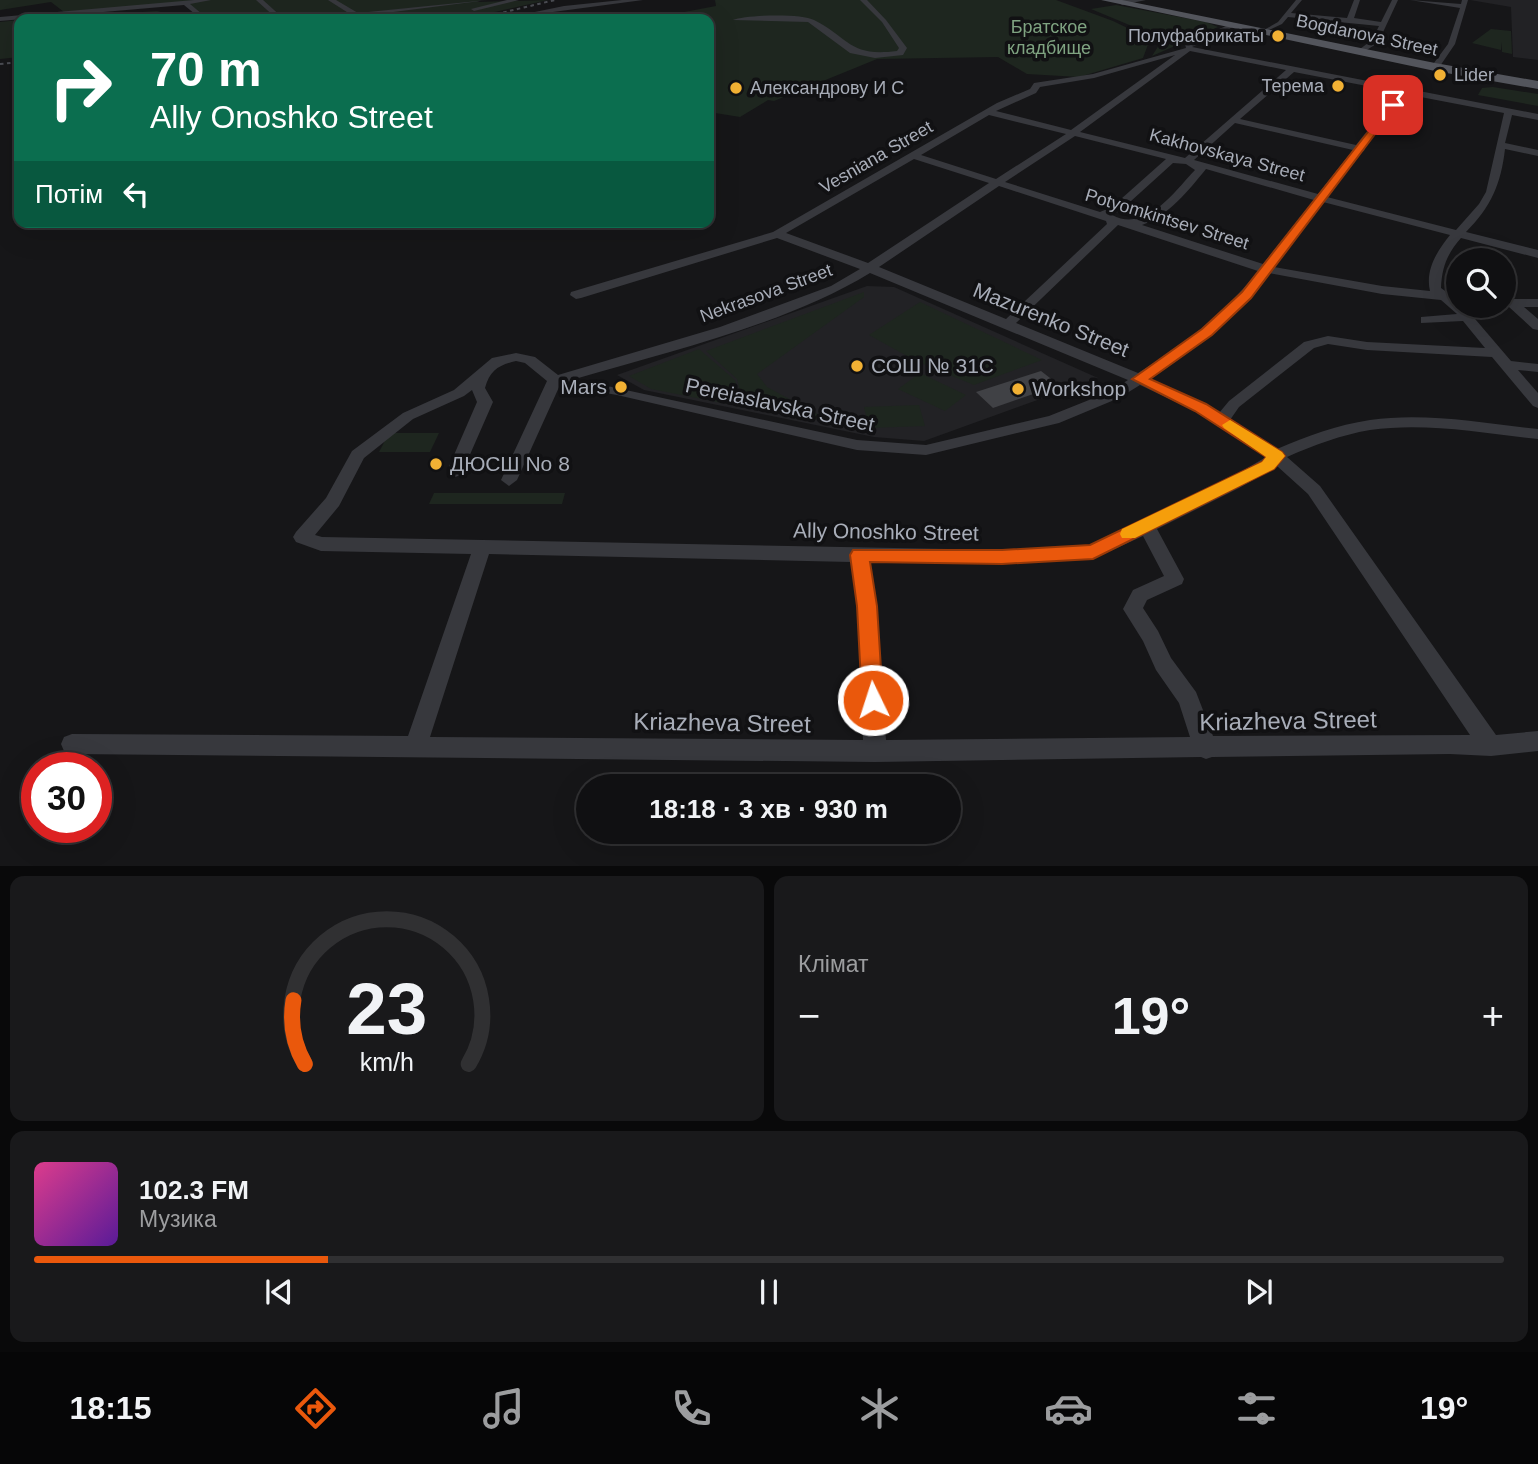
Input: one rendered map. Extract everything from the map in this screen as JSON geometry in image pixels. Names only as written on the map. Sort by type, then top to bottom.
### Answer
[{"type":"main road","name":"Bogdanova Street","points":[[1106,0],[1435,67],[1538,85]]},
{"type":"street","points":[[63,14],[149,3],[186,4],[208,0]]},
{"type":"street","points":[[259,0],[275,14]]},
{"type":"street","points":[[331,0],[355,14]]},
{"type":"street","points":[[366,14],[485,0]]},
{"type":"street","points":[[448,14],[516,0]]},
{"type":"street","points":[[531,14],[640,0]]},
{"type":"street","points":[[736,20],[810,20],[853,51],[875,56],[900,53],[903,48],[884,20],[863,0]]},
{"type":"street","points":[[1121,2],[1143,0]]},
{"type":"street","points":[[1264,32],[1280,23],[1299,0]]},
{"type":"street","points":[[1350,20],[1357,0]]},
{"type":"street","points":[[1360,52],[1376,41],[1395,0]]},
{"type":"street","points":[[1413,0],[1464,3],[1447,56],[1435,67]]},
{"type":"street","points":[[88,12],[96,3]]},
{"type":"street","points":[[186,4],[199,14]]},
{"type":"street","points":[[1287,15],[1383,24]]},
{"type":"street","name":"Nekrasova Street","points":[[555,380],[736,326],[835,289],[872,269],[1070,134],[1189,48],[1188,46],[1233,25]]},
{"type":"street","points":[[1189,48],[1538,117]]},
{"type":"street","name":"Vesniana Street","points":[[576,295],[777,234],[912,155],[1033,91],[1037,85],[1086,78],[1189,48]]},
{"type":"street","points":[[1187,161],[1292,69]]},
{"type":"street","name":"Pereiaslavska Street","points":[[555,380],[617,391],[857,445],[926,450],[1054,420],[1087,408],[1139,379],[1207,332],[1247,295],[1402,92]]},
{"type":"street","points":[[1446,299],[1434,289],[1433,276],[1439,259],[1456,234],[1469,224],[1492,193],[1503,123],[1509,112]]},
{"type":"street","name":"Kakhovskaya Street","points":[[988,113],[1187,161],[1322,199],[1538,254]]},
{"type":"street","points":[[1233,120],[1361,149]]},
{"type":"street","points":[[1500,145],[1538,153]]},
{"type":"street","name":"Potyomkintsev Street","points":[[912,155],[1116,223],[1266,269],[1370,288],[1446,297]]},
{"type":"street","points":[[1171,160],[1187,161],[1201,169],[1149,219],[1138,224],[1116,223],[1104,214],[1116,209],[1171,160]]},
{"type":"street","points":[[1007,325],[1116,223]]},
{"type":"street","name":"Mazurenko Street","points":[[777,234],[872,269],[1139,379],[1222,420],[1276,456],[1314,491],[1491,746]]},
{"type":"street","points":[[1516,303],[1538,303]]},
{"type":"street","points":[[1516,309],[1538,326]]},
{"type":"street","points":[[1426,320],[1453,318]]},
{"type":"street","points":[[1467,318],[1538,403]]},
{"type":"street","points":[[1222,420],[1234,404],[1309,345],[1328,340],[1367,346],[1497,353]]},
{"type":"street","points":[[455,471],[485,402],[478,388],[482,373],[497,361],[516,357],[530,360],[555,380],[509,480]]},
{"type":"street","points":[[1508,365],[1538,368]]},
{"type":"street","name":"Ally Onoshko Street","points":[[482,373],[459,393],[408,416],[358,455],[333,502],[302,537],[321,544],[482,548],[1002,557],[1093,552],[1268,466],[1276,456],[1319,437],[1371,425],[1440,423],[1538,434]]},
{"type":"street","points":[[1146,525],[1175,579],[1140,595],[1133,609],[1151,637],[1163,664],[1188,699],[1206,749]]},
{"type":"street","points":[[415,748],[482,548]]},
{"type":"street","points":[[859,555],[867,606],[875,751]]},
{"type":"street","name":"Kriazheva Street","points":[[72,744],[875,751],[1450,744],[1491,746],[1538,741]]},
{"type":"shaded area","points":[[1470,0],[1538,0],[1538,60],[1513,57],[1511,7]]},
{"type":"shaded area","name":"СОШ № 31С","points":[[867,286],[894,287],[1098,378],[924,441],[874,437],[644,390],[617,375]]},
{"type":"green space","points":[[0,0],[548,0],[486,14],[201,14],[189,4],[191,3],[64,12],[51,2],[0,10]]},
{"type":"green space","name":"Братское кладбище","points":[[715,0],[1056,0],[1113,21],[1150,39],[1143,58],[1079,77],[1027,74],[998,57],[877,59],[774,101],[768,100],[740,117],[714,113],[714,14],[674,14],[716,6]]},
{"type":"green space","points":[[1116,5],[1206,22],[1218,27],[1152,56],[1163,39],[1091,9]]},
{"type":"green space","points":[[157,11],[169,14],[111,14]]},
{"type":"green space","points":[[14,21],[14,58],[0,59],[0,22]]},
{"type":"green space","points":[[1491,29],[1511,31],[1512,54],[1502,52],[1502,42],[1501,50],[1472,43]]},
{"type":"green space","points":[[1493,87],[1538,94],[1538,106],[1478,95],[1482,88]]},
{"type":"green space","points":[[864,292],[864,297],[757,374],[767,387],[821,416],[815,420],[744,407],[737,379],[706,351]]},
{"type":"green space","points":[[920,302],[1042,360],[974,385],[916,361],[869,335]]},
{"type":"green space","points":[[699,349],[735,380],[743,407],[651,389],[629,376]]},
{"type":"green space","points":[[920,373],[966,395],[945,411],[898,389]]},
{"type":"green space","points":[[919,405],[925,426],[869,428],[864,407]]},
{"type":"green space","points":[[389,433],[439,433],[430,452],[379,452]]},
{"type":"green space","points":[[434,493],[565,493],[562,504],[429,504]]},
{"type":"building","name":"Workshop","points":[[1041,371],[1059,385],[993,408],[976,392]]},
{"type":"railway","points":[[497,14],[555,0]]},
{"type":"railway","points":[[0,64],[14,63]]},
{"type":"slow traffic","points":[[1129,534],[1268,466],[1276,456],[1230,425]]},
{"type":"place","name":"Полуфабрикаты","points":[[1278,36]]},
{"type":"place","name":"Lider","points":[[1440,75]]},
{"type":"place","name":"Терема","points":[[1338,86]]},
{"type":"place","name":"Александрову И С","points":[[736,88]]},
{"type":"place","name":"СОШ № 31С","points":[[857,366]]},
{"type":"place","name":"Mars","points":[[621,387]]},
{"type":"place","name":"Workshop","points":[[1018,389]]},
{"type":"place","name":"ДЮСШ No 8","points":[[436,464]]},
{"type":"route","points":[[873,700],[867,606],[859,555],[1002,557],[1093,552],[1268,466],[1276,456],[1244,433],[1200,408],[1139,379],[1207,332],[1247,295],[1393,105]]}]
